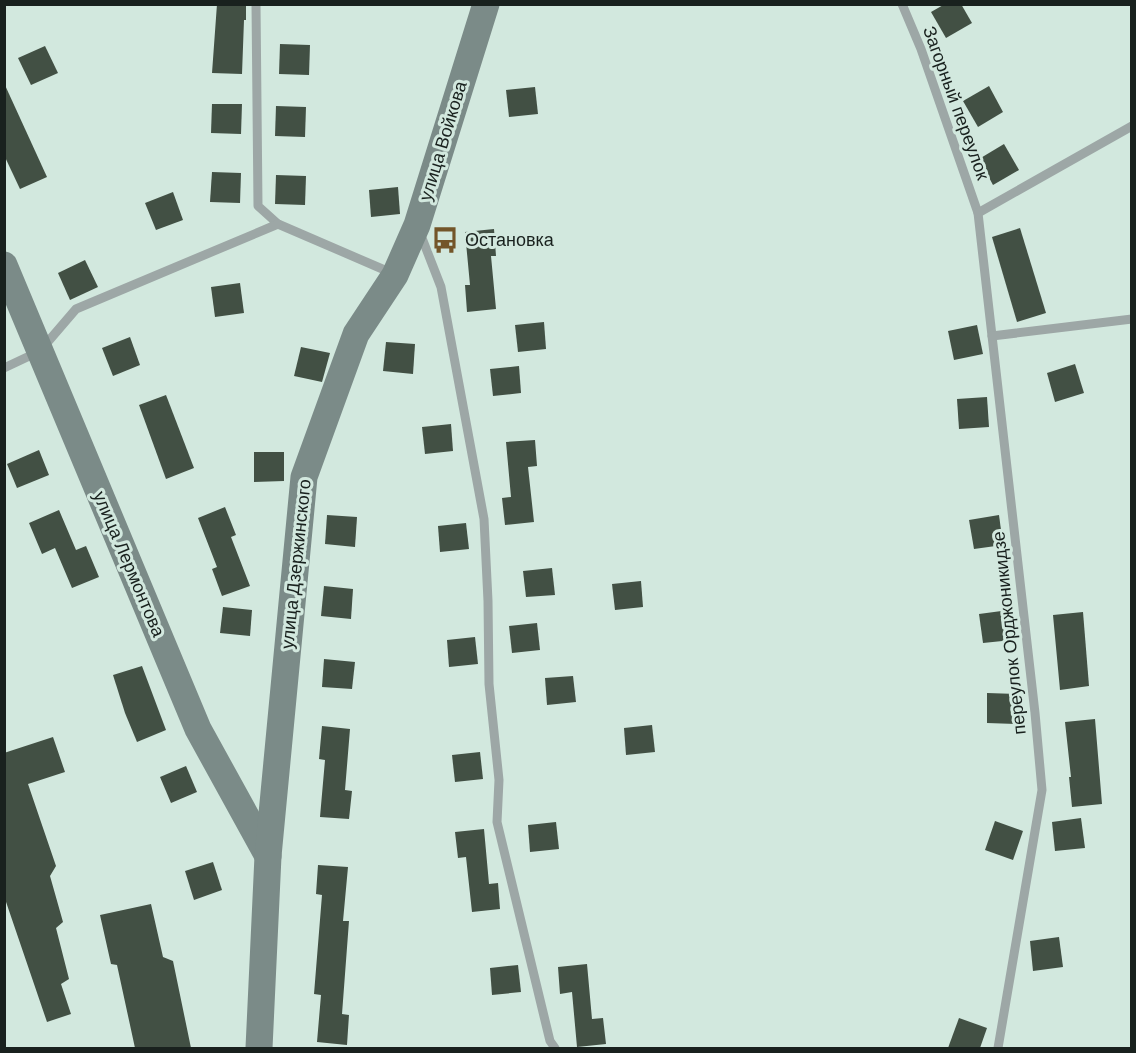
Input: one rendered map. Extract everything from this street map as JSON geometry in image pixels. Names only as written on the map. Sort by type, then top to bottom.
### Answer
[{"type":"street","name":"улица Войкова","points":[[395,275],[417,225],[486,4]]},
{"type":"street","name":"улица Лермонтова","points":[[4,265],[198,729],[268,856]]},
{"type":"street","name":"улица Дзержинского","points":[[259,1048],[268,856],[304,477],[356,334],[395,275]]},
{"type":"lane","points":[[256,4],[258,206],[278,224],[395,275]]},
{"type":"lane","name":"Загорный переулок","points":[[902,4],[921,49],[978,213]]},
{"type":"lane","points":[[978,213],[1131,126]]},
{"type":"lane","name":"переулок Орджоникидзе","points":[[978,213],[1042,790],[998,1048]]},
{"type":"lane","points":[[4,368],[40,351],[76,309],[278,224]]},
{"type":"lane","points":[[417,225],[441,287],[484,519],[489,684],[499,780],[497,822],[550,1041],[555,1048]]},
{"type":"lane","points":[[992,336],[1131,319]]},
{"type":"building","points":[[217,4],[246,4],[242,74],[212,73]]},
{"type":"building","points":[[945,4],[961,4],[972,23],[946,38],[931,12]]},
{"type":"building","points":[[280,44],[310,45],[309,75],[279,74]]},
{"type":"building","points":[[45,46],[58,73],[31,85],[18,58]]},
{"type":"building","points":[[4,83],[47,177],[20,189],[4,155]]},
{"type":"building","points":[[989,86],[1003,112],[978,127],[963,101]]},
{"type":"building","points":[[535,87],[538,114],[509,117],[506,90]]},
{"type":"building","points":[[212,104],[242,104],[241,134],[211,133]]},
{"type":"building","points":[[276,106],[306,107],[305,137],[275,136]]},
{"type":"building","points":[[1004,144],[1019,170],[993,185],[979,159]]},
{"type":"building","points":[[212,172],[241,173],[240,203],[210,202]]},
{"type":"building","points":[[276,175],[306,176],[305,205],[275,204]]},
{"type":"building","points":[[398,187],[400,214],[371,217],[369,190]]},
{"type":"building","points":[[173,192],[183,220],[156,230],[145,203]]},
{"type":"building","points":[[1020,228],[1046,313],[1017,322],[992,237]]},
{"type":"building","points":[[494,229],[496,256],[491,256],[496,309],[467,312],[465,285],[470,285],[465,232]]},
{"type":"building","points":[[85,260],[98,287],[70,300],[58,273]]},
{"type":"building","points":[[240,283],[244,313],[215,317],[211,287]]},
{"type":"building","points":[[544,322],[546,349],[518,352],[515,325]]},
{"type":"building","points":[[977,325],[983,354],[954,360],[948,331]]},
{"type":"building","points":[[130,337],[140,365],[113,376],[102,348]]},
{"type":"building","points":[[386,342],[415,344],[413,374],[383,371]]},
{"type":"building","points":[[301,347],[330,353],[322,382],[294,376]]},
{"type":"building","points":[[1075,364],[1084,393],[1055,402],[1047,373]]},
{"type":"building","points":[[519,366],[521,393],[493,396],[490,369]]},
{"type":"building","points":[[166,395],[194,468],[166,479],[139,405]]},
{"type":"building","points":[[987,397],[989,427],[959,429],[957,399]]},
{"type":"building","points":[[451,424],[453,451],[425,454],[422,427]]},
{"type":"building","points":[[535,440],[537,466],[528,467],[534,522],[505,525],[502,498],[511,497],[506,442]]},
{"type":"building","points":[[39,450],[49,475],[17,488],[7,464]]},
{"type":"building","points":[[254,452],[284,452],[284,481],[254,482]]},
{"type":"building","points":[[225,507],[236,535],[231,537],[250,586],[222,596],[212,569],[217,567],[198,518]]},
{"type":"building","points":[[59,510],[76,550],[86,546],[99,577],[72,588],[55,548],[42,554],[29,523]]},
{"type":"building","points":[[327,515],[357,517],[355,547],[325,544]]},
{"type":"building","points":[[999,515],[1003,545],[974,549],[969,520]]},
{"type":"building","points":[[466,523],[469,549],[440,552],[438,526]]},
{"type":"building","points":[[552,568],[555,595],[526,597],[523,571]]},
{"type":"building","points":[[641,581],[643,607],[615,610],[612,584]]},
{"type":"building","points":[[324,586],[353,589],[351,619],[321,616]]},
{"type":"building","points":[[223,607],[252,610],[250,636],[220,633]]},
{"type":"building","points":[[1009,610],[1012,640],[983,643],[979,614]]},
{"type":"building","points":[[1083,612],[1089,686],[1060,690],[1053,615]]},
{"type":"building","points":[[537,623],[540,650],[512,653],[509,626]]},
{"type":"building","points":[[475,637],[478,664],[449,667],[447,640]]},
{"type":"building","points":[[324,659],[355,662],[352,689],[322,687]]},
{"type":"building","points":[[142,666],[166,730],[137,742],[113,675]]},
{"type":"building","points":[[573,676],[576,702],[547,705],[545,678]]},
{"type":"building","points":[[987,693],[1017,694],[1016,724],[987,723]]},
{"type":"building","points":[[1095,719],[1102,804],[1072,807],[1065,722]]},
{"type":"building","points":[[652,725],[655,752],[626,755],[624,728]]},
{"type":"building","points":[[322,726],[350,729],[345,790],[352,791],[349,819],[320,817],[325,760],[319,759]]},
{"type":"building","points":[[53,737],[65,772],[28,784],[56,866],[50,876],[63,922],[56,928],[69,979],[61,984],[71,1014],[47,1022],[4,896],[4,753]]},
{"type":"building","points":[[480,752],[483,779],[455,782],[452,755]]},
{"type":"building","points":[[186,766],[197,792],[171,803],[160,777]]},
{"type":"building","points":[[1081,818],[1085,848],[1055,851],[1052,822]]},
{"type":"building","points":[[995,821],[1023,831],[1013,860],[985,850]]},
{"type":"building","points":[[556,822],[559,849],[530,852],[528,825]]},
{"type":"building","points":[[484,829],[489,884],[498,883],[500,909],[472,912],[466,857],[458,858],[455,832]]},
{"type":"building","points":[[213,862],[222,890],[194,900],[185,871]]},
{"type":"building","points":[[318,865],[348,867],[343,921],[349,921],[342,1014],[349,1015],[347,1045],[317,1042],[321,995],[314,994],[322,895],[316,894]]},
{"type":"building","points":[[151,904],[163,957],[173,961],[191,1048],[135,1048],[117,965],[111,964],[100,915]]},
{"type":"building","points":[[1059,937],[1063,967],[1033,971],[1030,941]]},
{"type":"building","points":[[587,964],[592,1019],[603,1018],[606,1044],[577,1047],[572,992],[560,994],[558,967]]},
{"type":"building","points":[[518,965],[521,992],[492,995],[490,968]]},
{"type":"building","points":[[959,1018],[987,1028],[980,1048],[948,1048]]},
{"type":"place","name":"Остановка","points":[[445,240]]}]
